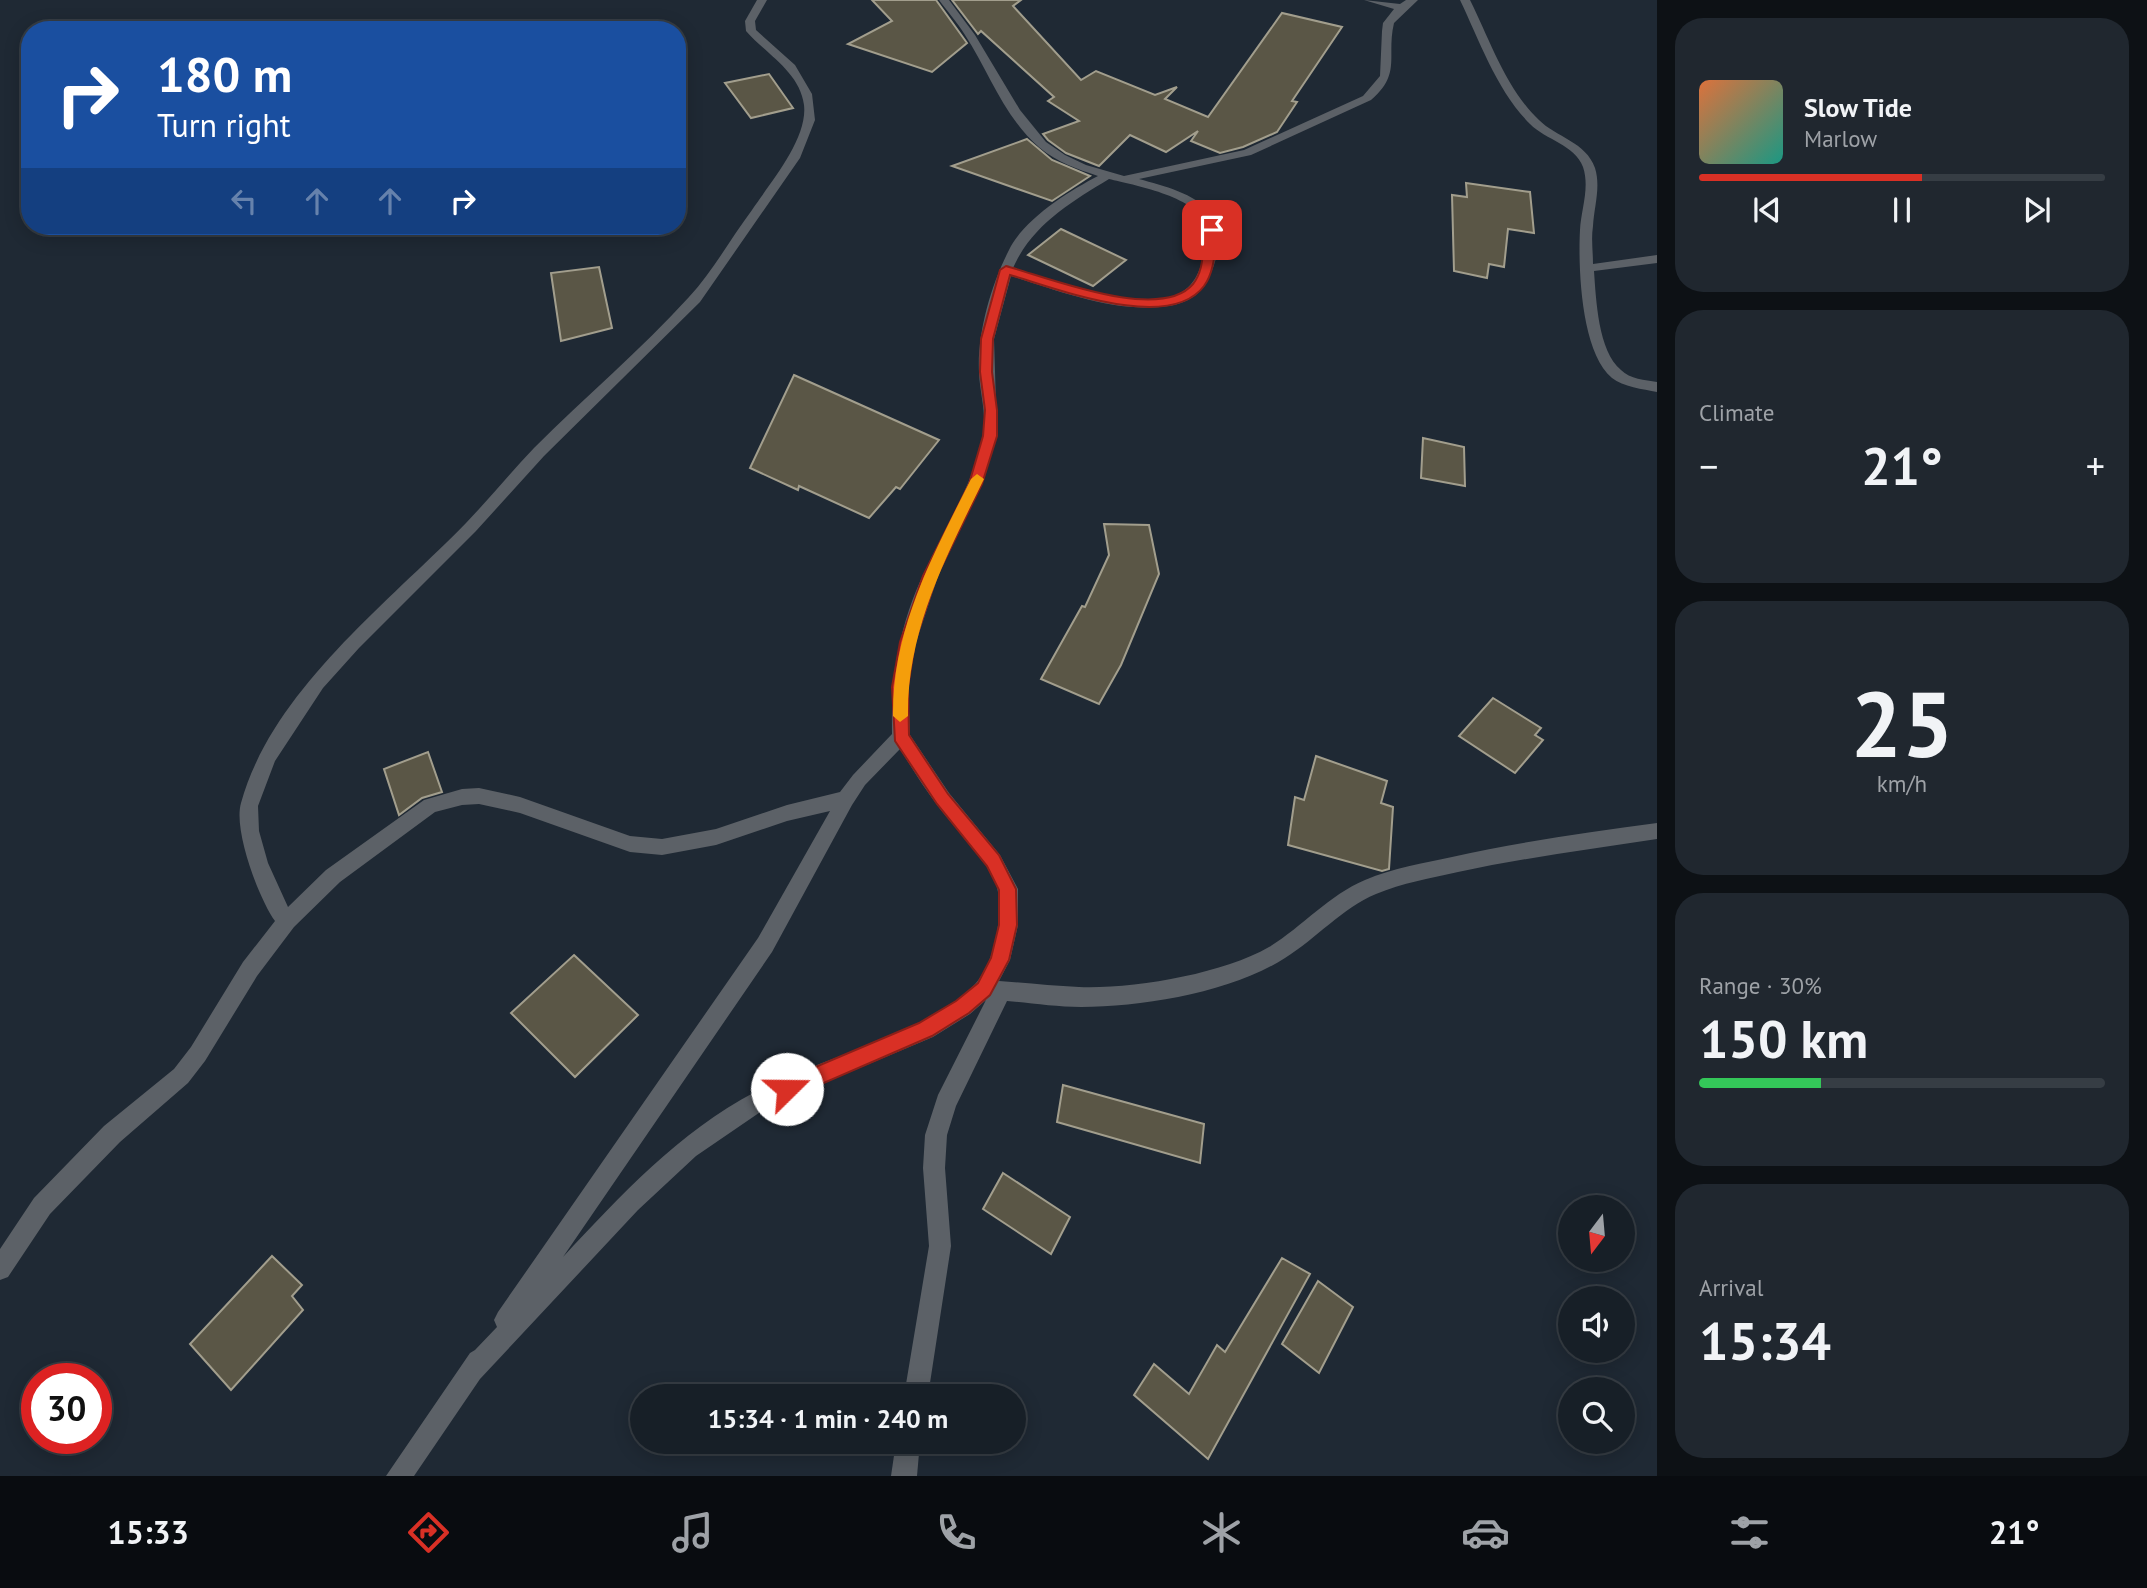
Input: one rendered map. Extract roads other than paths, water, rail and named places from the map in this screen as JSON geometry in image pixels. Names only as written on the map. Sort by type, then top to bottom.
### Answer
[{"type":"street","points":[[287,921],[279,911],[259,863],[250,831],[249,806],[267,758],[317,683],[353,643],[471,527],[539,452],[695,299],[794,158],[809,120],[810,107],[801,82],[791,67],[751,31],[750,21],[762,0]]},
{"type":"street","points":[[944,0],[968,33],[1028,131],[1057,156],[1113,178],[1182,197],[1207,216],[1212,230],[1207,265],[1199,284],[1187,296],[1158,303],[1105,298],[1006,270]]},
{"type":"street","points":[[1369,0],[1400,7]]},
{"type":"street","points":[[918,1384],[940,1246],[934,1168],[936,1135],[946,1103],[992,990],[1005,937],[1008,889],[993,860],[943,799],[901,736],[900,687],[908,642],[930,576],[975,484],[990,436],[987,339],[1006,270],[1016,247],[1029,231],[1073,194],[1113,178],[1247,153],[1367,98],[1380,87],[1387,72],[1388,20],[1400,7],[1413,0]]},
{"type":"street","points":[[1465,0],[1503,74],[1533,121],[1578,152],[1588,165],[1593,186],[1586,230],[1590,311],[1595,336],[1611,370],[1619,376],[1657,387]]},
{"type":"street","points":[[1589,268],[1657,259]]},
{"type":"street","points":[[399,1476],[765,945],[846,799],[859,780],[901,736]]},
{"type":"street","points":[[0,1269],[42,1206],[112,1134],[181,1076],[198,1054],[250,969],[287,921],[333,876],[430,806],[462,797],[480,796],[520,805],[630,844],[662,847],[716,837],[788,813],[846,799]]},
{"type":"street","points":[[472,1370],[630,1202],[688,1148],[762,1099],[926,1030],[992,990],[1082,997],[1158,990],[1223,977],[1250,968],[1280,951],[1318,920],[1369,887],[1416,873],[1527,849],[1657,831]]},
{"type":"street","points":[[904,1476],[907,1454]]}]
